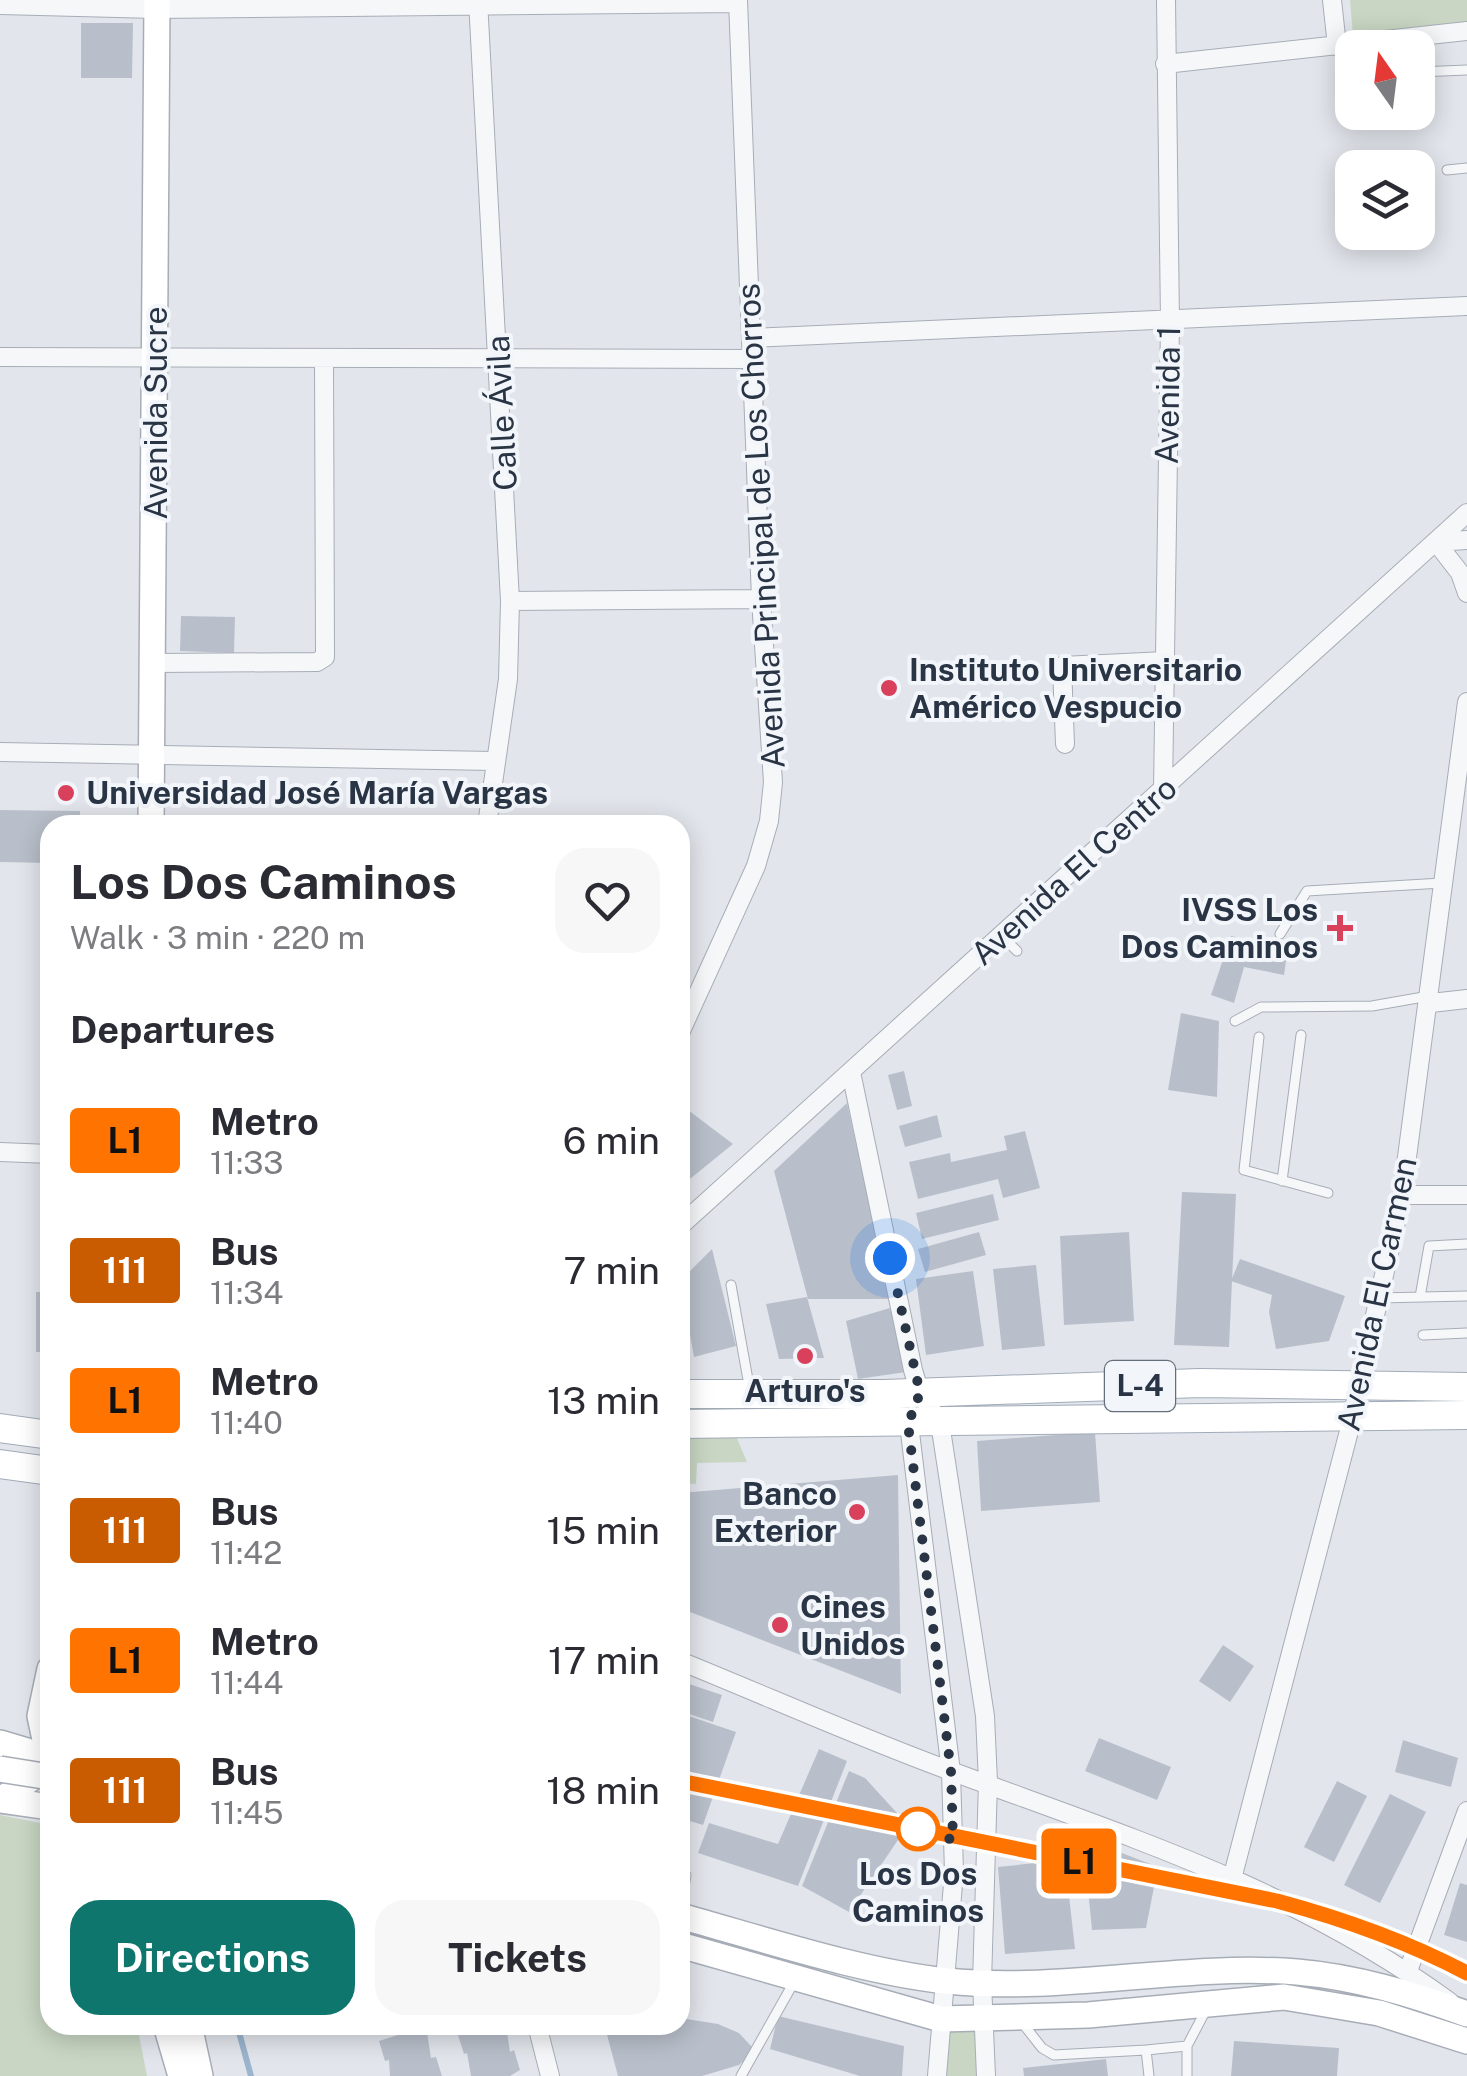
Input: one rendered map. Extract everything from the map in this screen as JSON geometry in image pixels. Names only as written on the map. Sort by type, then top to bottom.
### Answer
[{"type":"main road","name":"Avenida Sucre","points":[[151,815],[157,356],[156,4]]},
{"type":"main road","name":"L-4","points":[[690,1394],[920,1393],[1200,1384],[1467,1387]]},
{"type":"main road","name":"L-4","points":[[690,1424],[1467,1415]]},
{"type":"main road","points":[[0,1428],[40,1434]]},
{"type":"main road","points":[[0,1464],[40,1470]]},
{"type":"main road","points":[[0,1743],[40,1753]]},
{"type":"main road","points":[[0,1743],[27,1751],[36,1762],[34,1777],[0,1800]]},
{"type":"main road","points":[[0,1768],[40,1775]]},
{"type":"main road","points":[[0,1800],[40,1806]]},
{"type":"main road","points":[[690,1917],[947,1981],[1098,1983],[1243,1971],[1298,1972],[1399,1991],[1467,2014]]},
{"type":"main road","points":[[690,1948],[941,2019],[986,2021],[1284,1997],[1334,2004],[1467,2040]]},
{"type":"main road","points":[[169,2035],[180,2076]]},
{"type":"main road","points":[[191,2035],[200,2076]]},
{"type":"street","name":"Avenida 1","points":[[1164,790],[1170,323],[1166,0]]},
{"type":"street","points":[[1332,0],[1335,30]]},
{"type":"street","points":[[0,5],[738,1]]},
{"type":"street","name":"Avenida Principal de Los Chorros","points":[[690,1012],[756,866],[773,782],[761,600],[738,1]]},
{"type":"street","name":"Calle Ávila","points":[[478,2],[510,601],[508,679],[488,815]]},
{"type":"street","points":[[1435,35],[1467,31]]},
{"type":"street","points":[[1165,64],[1335,46]]},
{"type":"street","points":[[752,338],[1170,323],[1467,306]]},
{"type":"street","points":[[0,357],[753,359]]},
{"type":"street","points":[[154,664],[317,662],[325,656],[324,358]]},
{"type":"street","name":"Avenida El Centro","points":[[690,1217],[1467,513]]},
{"type":"street","points":[[1436,542],[1467,540]]},
{"type":"street","points":[[1436,542],[1460,572],[1467,593]]},
{"type":"street","points":[[510,601],[761,600]]},
{"type":"street","points":[[1066,744],[1062,666],[1165,661]]},
{"type":"street","name":"Avenida El Carmen","points":[[1233,1876],[1353,1415],[1402,1195],[1431,999],[1467,702]]},
{"type":"street","points":[[0,752],[493,761]]},
{"type":"street","points":[[1431,999],[1467,999]]},
{"type":"street","points":[[851,1072],[920,1393],[940,1423],[985,1716],[988,1782],[982,1982],[986,2076]]},
{"type":"street","points":[[0,1152],[40,1154]]},
{"type":"street","points":[[1402,1195],[1467,1195]]},
{"type":"street","points":[[920,1393],[908,1424],[951,1772],[954,1872],[938,2076]]},
{"type":"street","points":[[690,1665],[951,1772],[988,1782],[1233,1876],[1315,1915],[1408,1971],[1467,2014]]},
{"type":"street","points":[[1408,1971],[1467,1811]]},
{"type":"street","points":[[540,2035],[550,2076]]},
{"type":"lane","points":[[1435,71],[1467,70]]},
{"type":"lane","points":[[1447,170],[1467,168]]},
{"type":"lane","points":[[1280,934],[1301,896],[1314,889],[1445,883]]},
{"type":"lane","points":[[1002,936],[1017,951]]},
{"type":"lane","points":[[1235,1021],[1261,1007],[1372,1006],[1431,999]]},
{"type":"lane","points":[[1282,1181],[1301,1034]]},
{"type":"lane","points":[[1259,1037],[1242,1166],[1247,1173],[1328,1193]]},
{"type":"lane","points":[[1420,1297],[1429,1246],[1467,1244]]},
{"type":"lane","points":[[731,1286],[751,1394]]},
{"type":"lane","points":[[1379,1298],[1467,1296]]},
{"type":"lane","points":[[1423,1335],[1467,1334]]},
{"type":"lane","points":[[740,2076],[795,1980]]},
{"type":"lane","points":[[1187,2076],[1188,2046],[1210,2002]]},
{"type":"lane","points":[[1019,2018],[1042,2048],[1054,2055],[1188,2046]]},
{"type":"lane","points":[[1146,2050],[1149,2076]]},
{"type":"green space","points":[[1350,0],[1467,0],[1467,24],[1410,30],[1352,30]]},
{"type":"green space","points":[[736,1436],[747,1462],[697,1463],[696,1484],[690,1484],[690,1437]]},
{"type":"green space","points":[[0,1815],[40,1823],[40,2035],[139,2035],[147,2076],[0,2076]]},
{"type":"green space","points":[[941,2019],[986,2021],[986,2076],[938,2076]]},
{"type":"building","points":[[81,23],[133,23],[132,78],[81,78]]},
{"type":"building","points":[[181,616],[235,617],[234,653],[180,651]]},
{"type":"building","points":[[0,810],[80,811],[80,815],[40,815],[40,863],[0,862]]},
{"type":"building","points":[[1231,936],[1288,947],[1284,975],[1244,967],[1234,1003],[1211,995]]},
{"type":"building","points":[[1181,1013],[1219,1021],[1217,1097],[1168,1090]]},
{"type":"building","points":[[904,1071],[912,1106],[897,1110],[888,1075]]},
{"type":"building","points":[[847,1103],[890,1299],[808,1299],[774,1171]]},
{"type":"building","points":[[690,1112],[733,1144],[690,1179]]},
{"type":"building","points":[[937,1115],[942,1137],[905,1147],[899,1126]]},
{"type":"building","points":[[1025,1131],[1040,1188],[1003,1198],[998,1179],[918,1199],[909,1162],[950,1153],[951,1162],[1007,1150],[1004,1136]]},
{"type":"building","points":[[1182,1192],[1236,1194],[1229,1347],[1174,1345]]},
{"type":"building","points":[[993,1194],[999,1220],[922,1239],[916,1213]]},
{"type":"building","points":[[979,1232],[986,1255],[925,1272],[918,1249]]},
{"type":"building","points":[[1129,1232],[1134,1321],[1064,1325],[1060,1236]]},
{"type":"building","points":[[712,1249],[736,1346],[694,1357],[690,1271]]},
{"type":"building","points":[[1240,1259],[1345,1296],[1329,1341],[1276,1349],[1269,1312],[1272,1295],[1231,1281]]},
{"type":"building","points":[[1036,1265],[1045,1346],[1002,1350],[993,1269]]},
{"type":"building","points":[[973,1271],[984,1346],[926,1355],[916,1279]]},
{"type":"building","points":[[36,1292],[40,1292],[40,1352],[36,1352]]},
{"type":"building","points":[[807,1297],[824,1358],[779,1359],[766,1304]]},
{"type":"building","points":[[890,1308],[906,1372],[858,1379],[846,1321]]},
{"type":"building","points":[[1095,1432],[1100,1502],[981,1511],[977,1441]]},
{"type":"building","points":[[898,1475],[901,1694],[690,1612],[690,1492]]},
{"type":"building","points":[[1223,1645],[1254,1666],[1230,1702],[1199,1681]]},
{"type":"building","points":[[690,1684],[722,1695],[713,1722],[690,1714]]},
{"type":"building","points":[[690,1716],[736,1732],[703,1825],[690,1821]]},
{"type":"building","points":[[1099,1738],[1171,1767],[1157,1800],[1085,1771]]},
{"type":"building","points":[[1403,1740],[1458,1758],[1451,1787],[1395,1772]]},
{"type":"building","points":[[819,1749],[847,1761],[798,1886],[698,1853],[709,1823],[778,1844]]},
{"type":"building","points":[[849,1771],[865,1778],[897,1813],[898,1840],[849,1912],[802,1886]]},
{"type":"building","points":[[1337,1781],[1367,1796],[1334,1862],[1304,1847]]},
{"type":"building","points":[[1390,1794],[1426,1812],[1380,1903],[1344,1885]]},
{"type":"building","points":[[1083,1838],[1158,1867],[1146,1928],[1092,1930]]},
{"type":"building","points":[[1065,1860],[1075,1949],[1005,1954],[998,1867]]},
{"type":"building","points":[[1460,1883],[1467,1885],[1467,1942],[1444,1935]]},
{"type":"building","points":[[778,2016],[904,2046],[902,2076],[860,2076],[770,2049]]},
{"type":"building","points":[[690,2020],[718,2024],[739,2033],[752,2047],[750,2055],[739,2065],[702,2076],[618,2076],[607,2035],[690,2035]]},
{"type":"building","points":[[398,2035],[427,2035],[431,2058],[436,2057],[442,2076],[390,2076],[389,2060],[385,2061],[379,2041]]},
{"type":"building","points":[[458,2035],[507,2035],[510,2052],[514,2050],[520,2070],[510,2076],[471,2076],[467,2053],[464,2054]]},
{"type":"building","points":[[1234,2041],[1339,2048],[1337,2076],[1231,2076]]},
{"type":"building","points":[[1106,2059],[1108,2076],[1024,2076],[1023,2068]]},
{"type":"waterway","points":[[240,2035],[251,2076]]},
{"type":"metro line","name":"L1","points":[[690,1783],[1277,1901],[1345,1919],[1416,1946],[1467,1973]]},
{"type":"place","name":"Instituto Universitario Américo Vespucio","points":[[889,688]]},
{"type":"place","name":"Universidad José María Vargas","points":[[66,793]]},
{"type":"place","name":"IVSS Los Dos Caminos","points":[[1340,928]]},
{"type":"place","name":"Arturo's","points":[[805,1356]]},
{"type":"place","name":"Banco Exterior","points":[[857,1512]]},
{"type":"place","name":"Cines Unidos","points":[[780,1625]]},
{"type":"place","name":"Los Dos Caminos","points":[[918,1829]]},
{"type":"route","points":[[890,1258],[920,1393],[908,1424],[936,1679],[951,1772],[953,1840],[918,1829]]}]
